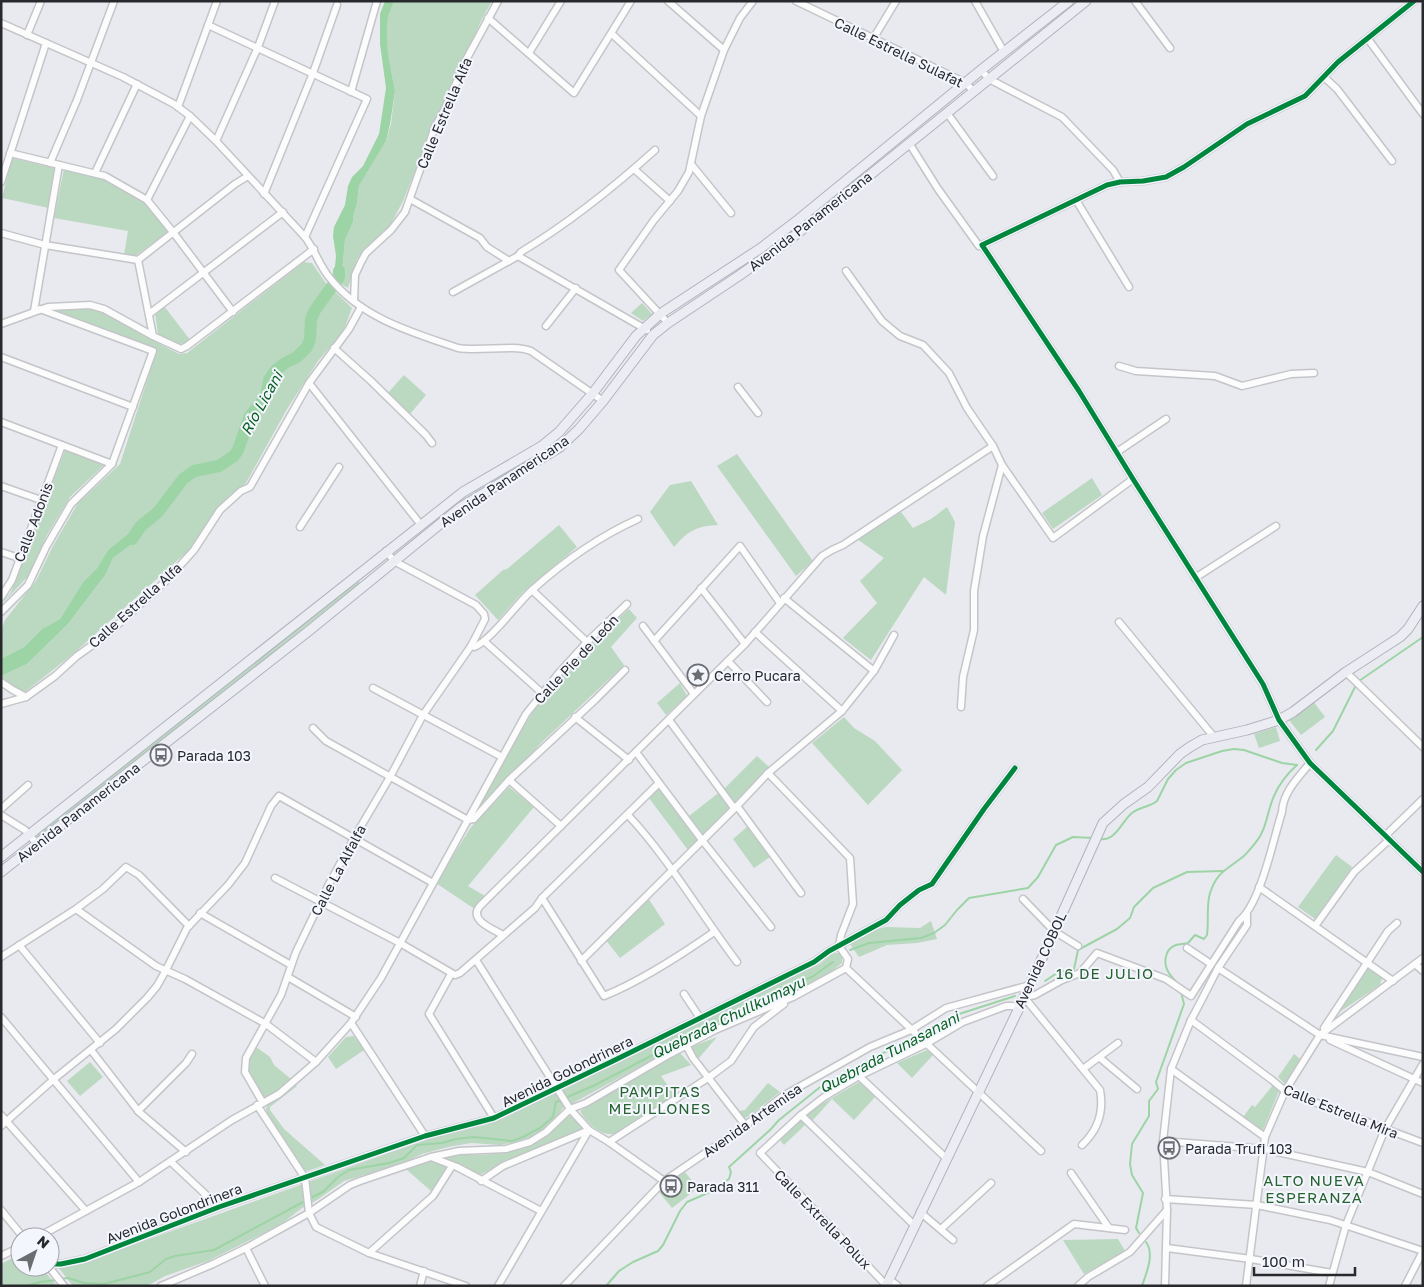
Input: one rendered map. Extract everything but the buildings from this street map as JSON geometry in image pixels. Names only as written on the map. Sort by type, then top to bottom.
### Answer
[{"type":"main road","name":"Avenida Panamericana","points":[[1,856],[301,622],[386,551],[463,492],[542,446],[559,432],[593,394],[636,336],[660,314],[768,242],[1069,1]]},
{"type":"main road","name":"Avenida Panamericana","points":[[1,872],[461,507],[560,447],[579,429],[603,401],[653,335],[788,241],[1086,1]]},
{"type":"main road","name":"Avenida COBOL","points":[[887,1283],[1030,985],[1096,838],[1109,816],[1148,787],[1180,754],[1202,740],[1279,720],[1293,712],[1346,672],[1400,637],[1412,624],[1423,606]]},
{"type":"street","points":[[27,35],[41,1]]},
{"type":"street","points":[[50,163],[114,1]]},
{"type":"street","points":[[178,107],[217,1]]},
{"type":"street","points":[[216,140],[258,47],[275,1]]},
{"type":"street","points":[[351,92],[377,1]]},
{"type":"street","name":"Calle Estrella Alfa","points":[[354,301],[355,275],[361,262],[366,253],[405,212],[435,127],[498,1]]},
{"type":"street","points":[[529,53],[561,1]]},
{"type":"street","points":[[488,18],[574,92],[631,1]]},
{"type":"street","points":[[668,1],[724,50]]},
{"type":"street","points":[[668,323],[619,270],[686,178],[691,164],[701,116],[724,50],[740,18],[753,1]]},
{"type":"street","name":"Calle Estrella Sulafat","points":[[796,1],[966,83],[973,92]]},
{"type":"street","points":[[873,39],[896,1]]},
{"type":"street","points":[[975,1],[1004,52]]},
{"type":"street","points":[[1135,1],[1170,48]]},
{"type":"street","points":[[1414,1],[1338,62],[1305,96],[1247,124],[1174,173],[1154,180],[1120,182],[1107,185],[982,245],[1069,376],[1263,684],[1279,720],[1310,763],[1423,872]]},
{"type":"street","points":[[264,194],[313,73],[337,5]]},
{"type":"street","points":[[1,23],[157,94],[190,116],[216,140],[305,237],[330,278],[361,307],[378,318],[458,348],[471,350],[518,347],[531,350],[603,401]]},
{"type":"street","points":[[208,24],[366,99],[305,237]]},
{"type":"street","points":[[612,34],[701,116]]},
{"type":"street","points":[[1368,39],[1423,114]]},
{"type":"street","points":[[1,182],[3,168],[10,153],[46,43]]},
{"type":"street","name":"Calle Estrella Sulafat","points":[[981,70],[988,79],[1062,117],[1113,170],[1120,182]]},
{"type":"street","points":[[1324,77],[1337,89],[1392,161]]},
{"type":"street","points":[[95,174],[136,84]]},
{"type":"street","points":[[946,113],[993,176]]},
{"type":"street","points":[[147,200],[190,116]]},
{"type":"street","points":[[909,143],[979,246]]},
{"type":"street","points":[[453,292],[518,256],[521,252],[552,233],[656,150]]},
{"type":"street","points":[[10,153],[105,176],[147,200],[233,312]]},
{"type":"street","points":[[691,164],[731,213]]},
{"type":"street","points":[[37,310],[45,245],[59,165]]},
{"type":"street","points":[[634,169],[670,202]]},
{"type":"street","points":[[1,233],[45,245],[138,260],[248,176]]},
{"type":"street","points":[[410,199],[480,238],[487,247],[509,261]]},
{"type":"street","points":[[1076,200],[1129,287]]},
{"type":"street","points":[[149,314],[203,271],[283,212]]},
{"type":"street","points":[[1,324],[48,307],[80,304],[104,309],[182,349],[314,249]]},
{"type":"street","points":[[518,256],[645,327],[653,335]]},
{"type":"street","points":[[138,260],[154,336]]},
{"type":"street","points":[[846,271],[882,321],[900,336],[923,345],[949,373],[967,408],[993,446],[1002,465],[1053,538],[1133,479]]},
{"type":"street","points":[[546,326],[576,288]]},
{"type":"street","name":"Calle Estrella Alfa","points":[[1,704],[26,697],[56,676],[77,656],[105,636],[166,581],[194,550],[220,510],[241,491],[250,487],[309,383],[349,329],[361,307]]},
{"type":"street","points":[[1,612],[28,585],[46,547],[71,504],[112,464],[153,351],[37,310]]},
{"type":"street","points":[[334,348],[371,381],[426,435],[432,444]]},
{"type":"street","points":[[1,357],[133,407]]},
{"type":"street","points":[[1118,366],[1136,371],[1215,376],[1242,386],[1291,374],[1314,373]]},
{"type":"street","points":[[309,383],[421,525]]},
{"type":"street","points":[[738,387],[758,413]]},
{"type":"street","points":[[1117,452],[1166,418]]},
{"type":"street","points":[[1,422],[112,464]]},
{"type":"street","name":"Calle Adonis","points":[[1,596],[12,580],[62,445]]},
{"type":"street","points":[[503,935],[478,920],[477,910],[745,644],[822,556],[844,545],[993,446]]},
{"type":"street","points":[[961,707],[963,677],[974,630],[974,591],[983,536],[1002,465]]},
{"type":"street","points":[[300,527],[339,467]]},
{"type":"street","points":[[1,486],[41,500]]},
{"type":"street","points":[[470,646],[474,647],[484,641],[532,590],[581,550],[638,519]]},
{"type":"street","points":[[1195,578],[1276,526]]},
{"type":"street","points":[[654,641],[740,546],[782,600],[874,671]]},
{"type":"street","points":[[386,551],[394,561]]},
{"type":"street","points":[[1,552],[19,558]]},
{"type":"street","name":"Calle La Alfalfa","points":[[260,1104],[245,1072],[244,1065],[249,1050],[266,1024],[281,995],[291,964],[354,838],[423,715],[482,626],[484,614],[476,605],[394,561]]},
{"type":"street","points":[[365,568],[373,578]]},
{"type":"street","points":[[701,588],[745,644]]},
{"type":"street","points":[[532,590],[587,642]]},
{"type":"street","name":"Calle Pie de León","points":[[57,1227],[139,1182],[260,1104],[279,1094],[316,1062],[356,1017],[381,978],[526,714],[542,692],[587,642],[627,604]]},
{"type":"street","points":[[1119,622],[1214,738]]},
{"type":"street","points":[[643,626],[694,694]]},
{"type":"street","points":[[755,632],[842,711]]},
{"type":"street","points":[[581,961],[736,807],[768,772],[842,711],[874,671],[894,634]]},
{"type":"street","points":[[484,641],[542,692]]},
{"type":"street","points":[[728,661],[767,702]]},
{"type":"street","points":[[313,728],[326,741],[468,820],[474,819],[509,780],[625,670]]},
{"type":"street","points":[[1346,672],[1352,680],[1423,747]]},
{"type":"street","points":[[1,682],[26,697]]},
{"type":"street","points":[[373,688],[502,757]]},
{"type":"street","points":[[576,717],[629,760]]},
{"type":"street","points":[[669,720],[801,894]]},
{"type":"street","points":[[636,752],[702,840],[772,927]]},
{"type":"street","points":[[1165,1286],[1167,1210],[1165,1199],[1164,1141],[1171,1069],[1191,1020],[1218,968],[1247,925],[1247,915],[1259,887],[1282,812],[1282,802],[1310,763]]},
{"type":"street","name":"Avenida Golondrinera","points":[[60,1264],[85,1259],[218,1207],[425,1136],[494,1118],[557,1089],[814,962],[829,951],[886,920],[900,904],[919,890],[932,884],[1015,768]]},
{"type":"street","points":[[161,1286],[214,1264],[246,1248],[309,1214],[350,1185],[431,1157],[458,1150],[506,1149],[530,1142],[546,1132],[570,1109],[586,1103],[686,1045],[715,1030],[793,997],[846,968],[848,959],[839,946],[841,935],[853,904],[850,858],[768,772]]},
{"type":"street","points":[[509,780],[561,826]]},
{"type":"street","points":[[275,878],[400,943],[451,974],[460,974],[535,908],[542,898],[659,783]]},
{"type":"street","points":[[1,809],[28,785]]},
{"type":"street","points":[[4,1124],[132,1014],[156,986],[188,926],[228,886],[245,863],[271,806],[279,796],[433,882]]},
{"type":"street","points":[[1315,926],[1354,872],[1423,799]]},
{"type":"street","points":[[628,814],[646,835],[737,962]]},
{"type":"street","points":[[1,816],[25,830],[38,844]]},
{"type":"street","points":[[1,957],[76,909],[103,889],[126,867],[139,875],[188,926]]},
{"type":"street","points":[[1259,887],[1393,980]]},
{"type":"street","points":[[542,898],[604,996],[693,947],[714,932]]},
{"type":"street","points":[[1023,900],[1054,931],[1078,946]]},
{"type":"street","points":[[76,909],[148,960],[266,1024],[316,1062]]},
{"type":"street","points":[[200,913],[291,964]]},
{"type":"street","points":[[1082,1145],[1093,1135],[1103,1104],[1100,1090],[1024,997],[1034,995],[1080,973],[1097,953],[1166,979],[1191,996],[1239,921],[1247,915]]},
{"type":"street","points":[[1246,1286],[1265,1137],[1285,1091],[1367,962],[1388,931],[1397,923]]},
{"type":"street","points":[[19,944],[100,1043]]},
{"type":"street","points":[[1187,948],[1211,964]]},
{"type":"street","points":[[1320,1035],[1423,958]]},
{"type":"street","points":[[476,960],[570,1109],[589,1130],[664,1181]]},
{"type":"street","points":[[1415,964],[1423,971]]},
{"type":"street","points":[[846,968],[1040,1151]]},
{"type":"street","points":[[1218,968],[1320,1035],[1423,1083]]},
{"type":"street","points":[[451,974],[429,1014],[494,1118]]},
{"type":"street","points":[[288,977],[356,1017]]},
{"type":"street","name":"Avenida Artemisa","points":[[564,1286],[664,1181],[783,1096],[870,1047],[915,1034],[946,1008],[1030,985]]},
{"type":"street","points":[[684,994],[700,1018]]},
{"type":"street","points":[[609,1142],[731,1061],[754,1027],[793,997]]},
{"type":"street","name":"Avenida Artemisa","points":[[760,1153],[824,1097],[859,1076],[926,1044],[963,1022],[1006,1006],[1019,1008]]},
{"type":"street","points":[[1,1017],[139,1182]]},
{"type":"street","name":"Calle Estrella Mira","points":[[1191,1020],[1285,1091],[1423,1142]]},
{"type":"street","points":[[351,1023],[425,1136]]},
{"type":"street","points":[[1320,1035],[1423,1057]]},
{"type":"street","points":[[1083,1069],[1118,1043]]},
{"type":"street","points":[[686,1045],[708,1078],[744,1125]]},
{"type":"street","points":[[91,1050],[138,1111],[186,1152]]},
{"type":"street","points":[[138,1111],[186,1063],[192,1054]]},
{"type":"street","points":[[1100,1058],[1137,1089]]},
{"type":"street","points":[[1329,1286],[1346,1225],[1385,1129],[1413,1078],[1423,1064]]},
{"type":"street","points":[[1171,1069],[1265,1137]]},
{"type":"street","points":[[859,1076],[946,1158]]},
{"type":"street","points":[[260,1104],[305,1178],[309,1214],[316,1226],[369,1253],[466,1286]]},
{"type":"street","points":[[1,1115],[4,1124],[86,1212]]},
{"type":"street","points":[[801,1116],[914,1225]]},
{"type":"street","points":[[481,1181],[504,1166],[589,1130]]},
{"type":"street","points":[[498,1286],[589,1130]]},
{"type":"street","points":[[1164,1141],[1264,1149],[1368,1172],[1423,1194]]},
{"type":"street","name":"Calle Extrella Polux","points":[[760,1153],[887,1283],[898,1286]]},
{"type":"street","points":[[431,1157],[541,1211]]},
{"type":"street","points":[[171,1162],[218,1207]]},
{"type":"street","points":[[369,1253],[433,1196],[452,1166]]},
{"type":"street","points":[[1071,1172],[1109,1228]]},
{"type":"street","points":[[941,1229],[991,1183]]},
{"type":"street","points":[[1165,1199],[1257,1205],[1330,1220],[1423,1251],[1405,1286]]},
{"type":"street","points":[[1,1210],[15,1227]]},
{"type":"street","points":[[1078,1286],[1088,1277],[1130,1252],[1167,1210]]},
{"type":"street","points":[[920,1212],[953,1240]]},
{"type":"street","points":[[987,1286],[1074,1224],[1125,1230]]},
{"type":"street","points":[[246,1248],[265,1286]]},
{"type":"street","points":[[1167,1248],[1250,1259],[1332,1274]]},
{"type":"street","points":[[420,1286],[424,1271]]},
{"type":"shaded area","points":[[385,1],[394,1],[388,17],[387,32],[388,54],[395,91],[390,124],[386,141],[359,186],[353,222],[345,240],[341,284],[334,277],[336,256],[333,236],[334,227],[345,205],[348,186],[352,177],[363,166],[379,134],[386,88],[380,44],[380,14]]},
{"type":"shaded area","points":[[394,1],[492,1],[462,62],[453,89],[429,136],[403,201],[386,233],[375,245],[357,259],[348,288],[341,284],[345,240],[353,222],[359,186],[386,141],[391,124],[395,91],[388,54],[387,32],[388,17]]},
{"type":"shaded area","points":[[12,158],[54,168],[49,208],[2,198]]},
{"type":"shaded area","points":[[64,169],[103,179],[145,203],[168,232],[135,256],[124,255],[128,231],[54,218]]},
{"type":"shaded area","points":[[304,262],[312,263],[325,282],[352,308],[343,332],[318,361],[287,409],[246,483],[216,509],[189,550],[73,654],[25,692],[16,688],[1,676],[27,664],[68,624],[106,574],[113,558],[132,544],[139,525],[108,550],[97,568],[83,582],[60,619],[42,629],[24,647],[1,659],[1,630],[5,620],[36,581],[53,546],[78,503],[120,464],[157,350],[51,309],[93,309],[100,311],[179,354],[187,353]]},
{"type":"shaded area","points":[[642,303],[652,314],[643,321],[631,313]]},
{"type":"shaded area","points":[[164,306],[191,341],[177,344],[158,335],[155,313]]},
{"type":"shaded area","points":[[404,375],[426,395],[410,414],[388,393]]},
{"type":"shaded area","points":[[65,450],[104,465],[70,497],[47,535],[30,574],[1,605],[11,592]]},
{"type":"shaded area","points":[[737,454],[813,561],[796,576],[717,466]]},
{"type":"shaded area","points":[[1092,478],[1102,495],[1053,529],[1042,513]]},
{"type":"shaded area","points":[[691,481],[718,525],[693,530],[674,547],[650,512],[670,485]]},
{"type":"shaded area","points":[[947,507],[955,522],[946,595],[924,577],[871,660],[843,638],[877,603],[860,581],[884,558],[857,539],[901,512],[913,528],[931,519]]},
{"type":"shaded area","points":[[139,525],[146,526],[132,544],[113,558],[106,574],[68,624],[27,664],[1,676],[1,659],[24,647],[42,629],[60,619],[83,582],[97,568],[108,550]]},
{"type":"shaded area","points":[[559,525],[577,547],[523,592],[498,620],[475,595]]},
{"type":"shaded area","points":[[358,580],[360,583],[39,839],[37,835]]},
{"type":"shaded area","points":[[629,609],[637,618],[611,647],[624,665],[541,743],[475,814],[516,739],[541,701],[577,659]]},
{"type":"shaded area","points":[[680,683],[687,696],[666,715],[657,703]]},
{"type":"shaded area","points":[[1313,701],[1325,717],[1301,735],[1289,720]]},
{"type":"shaded area","points":[[844,717],[854,728],[875,741],[902,770],[868,805],[812,743]]},
{"type":"shaded area","points":[[1276,727],[1280,741],[1259,748],[1254,734]]},
{"type":"shaded area","points":[[757,756],[769,767],[703,835],[689,816],[726,787]]},
{"type":"shaded area","points":[[509,787],[534,807],[468,886],[485,896],[473,908],[436,883],[471,827]]},
{"type":"shaded area","points":[[659,788],[698,840],[688,850],[649,798]]},
{"type":"shaded area","points":[[748,826],[770,857],[754,868],[733,839]]},
{"type":"shaded area","points":[[1336,855],[1352,867],[1315,919],[1298,907]]},
{"type":"shaded area","points":[[648,898],[665,924],[620,958],[605,939]]},
{"type":"shaded area","points":[[931,921],[937,939],[917,943],[887,945],[859,957],[850,944],[866,932],[886,927],[920,928]]},
{"type":"shaded area","points":[[840,953],[842,963],[832,971],[794,992],[711,1028],[563,1108],[554,1121],[534,1136],[500,1145],[471,1143],[448,1147],[422,1154],[401,1164],[344,1181],[302,1208],[280,1225],[208,1261],[165,1276],[147,1286],[73,1286],[60,1270],[60,1267],[80,1264],[428,1139],[486,1125],[567,1088],[788,977],[820,964],[832,954]]},
{"type":"shaded area","points":[[1369,967],[1382,978],[1380,985],[1338,1013]]},
{"type":"shaded area","points":[[354,1036],[364,1050],[336,1069],[328,1057],[346,1037]]},
{"type":"shaded area","points":[[717,1037],[698,1059],[691,1047]]},
{"type":"shaded area","points":[[256,1047],[270,1057],[274,1065],[291,1079],[281,1089],[266,1098],[263,1097],[247,1071],[250,1055]]},
{"type":"shaded area","points":[[927,1050],[933,1055],[912,1078],[897,1063]]},
{"type":"shaded area","points":[[679,1052],[691,1065],[661,1076],[675,1096],[615,1134],[604,1133],[594,1128],[580,1111]]},
{"type":"shaded area","points":[[1294,1054],[1300,1059],[1285,1084],[1278,1077]]},
{"type":"shaded area","points":[[90,1062],[103,1077],[80,1096],[67,1081]]},
{"type":"shaded area","points":[[859,1082],[875,1097],[854,1120],[832,1099],[812,1121],[805,1114]]},
{"type":"shaded area","points":[[768,1083],[780,1092],[745,1118],[739,1111],[745,1110]]},
{"type":"shaded area","points":[[295,1084],[297,1086],[270,1107],[270,1110],[284,1129],[325,1165],[307,1171],[302,1169],[267,1115],[266,1108]]},
{"type":"shaded area","points":[[1273,1085],[1279,1091],[1262,1132],[1243,1117],[1252,1105],[1255,1107]]},
{"type":"shaded area","points":[[570,1115],[583,1129],[514,1157],[478,1176],[460,1165],[443,1158],[506,1153],[517,1150],[536,1142]]},
{"type":"shaded area","points":[[801,1120],[805,1125],[784,1145],[779,1139]]},
{"type":"shaded area","points":[[429,1161],[449,1167],[431,1191],[406,1169]]},
{"type":"shaded area","points":[[684,1171],[698,1188],[672,1208],[659,1192]]},
{"type":"shaded area","points":[[1118,1239],[1125,1251],[1084,1274],[1063,1240]]},
{"type":"shaded area","points":[[10,1259],[10,1277],[49,1277],[57,1286],[1,1286],[1,1264]]},
{"type":"waterway","name":"Río Licani","points":[[132,539],[141,526],[158,512],[183,479],[194,471],[219,466],[234,456],[250,416],[266,397],[269,380],[276,370],[297,357],[307,347],[310,339],[311,319],[315,310],[339,277],[339,271]]},
{"type":"waterway","points":[[1359,681],[1423,637]]},
{"type":"waterway","points":[[1316,750],[1333,731],[1356,685]]},
{"type":"waterway","name":"Quebrada Chullkumayu","points":[[1099,839],[1110,837],[1132,813],[1157,801],[1168,779],[1186,763],[1234,749],[1244,750],[1282,763],[1297,765]]},
{"type":"waterway","points":[[1177,983],[1167,969],[1165,961],[1167,953],[1176,945],[1188,943],[1195,935],[1204,939],[1207,935],[1209,898],[1213,886],[1222,873],[1244,856],[1260,837],[1276,792],[1284,779],[1297,765]]},
{"type":"waterway","name":"Quebrada Chullkumayu","points":[[850,950],[869,943],[921,938],[934,933],[945,925],[969,898],[1028,888],[1038,877],[1056,845],[1073,837],[1094,838]]},
{"type":"waterway","name":"Quebrada Tunasanani","points":[[1045,981],[1057,973],[1074,969],[1078,950],[1117,929],[1130,918],[1134,907],[1153,888],[1187,872],[1223,871]]},
{"type":"waterway","name":"Quebrada Chullkumayu","points":[[309,1199],[324,1191],[338,1177],[349,1170],[389,1163],[404,1158],[417,1145],[474,1137],[512,1141],[523,1137],[540,1128],[553,1117],[556,1102],[595,1085],[786,986],[812,977],[833,962]]},
{"type":"waterway","points":[[1139,1233],[1136,1228],[1143,1193],[1132,1175],[1130,1164],[1132,1144],[1149,1116],[1149,1101],[1158,1089],[1156,1082],[1184,1004],[1181,992]]},
{"type":"waterway","name":"Quebrada Tunasanani","points":[[606,1286],[619,1271],[633,1262],[658,1251],[687,1202],[710,1192],[729,1179],[731,1172],[729,1167],[779,1120],[824,1084],[956,1015],[1015,996]]},
{"type":"waterway","name":"Quebrada Chullkumayu","points":[[60,1279],[68,1278],[84,1283],[104,1284],[150,1272],[166,1259],[214,1250],[305,1201]]},
{"type":"waterway","points":[[1142,1286],[1150,1258],[1149,1247],[1146,1242]]},
{"type":"waterway","name":"Quebrada Chullkumayu","points":[[26,1286],[56,1280]]},
{"type":"cycle path","points":[[1414,1],[1338,62],[1305,96],[1247,124],[1184,167],[1166,177],[1107,185],[982,245],[1079,391],[1263,684],[1279,720],[1310,763],[1423,872]]},
{"type":"cycle path","points":[[60,1264],[85,1259],[219,1207],[425,1136],[494,1118],[814,962],[829,951],[886,920],[900,905],[919,890],[932,884],[1015,768]]},
{"type":"place","name":"Cerro Pucara","points":[[698,675]]},
{"type":"place","name":"Parada 103","points":[[161,755]]},
{"type":"place","name":"Parada Trufi 103","points":[[1169,1148]]},
{"type":"place","name":"Parada 311","points":[[671,1186]]},
{"type":"district","name":"16 DE JULIO","points":[[1105,973]]},
{"type":"district","name":"PAMPITAS MEJILLONES","points":[[660,1100]]},
{"type":"district","name":"ALTO NUEVA ESPERANZA","points":[[1314,1188]]}]
